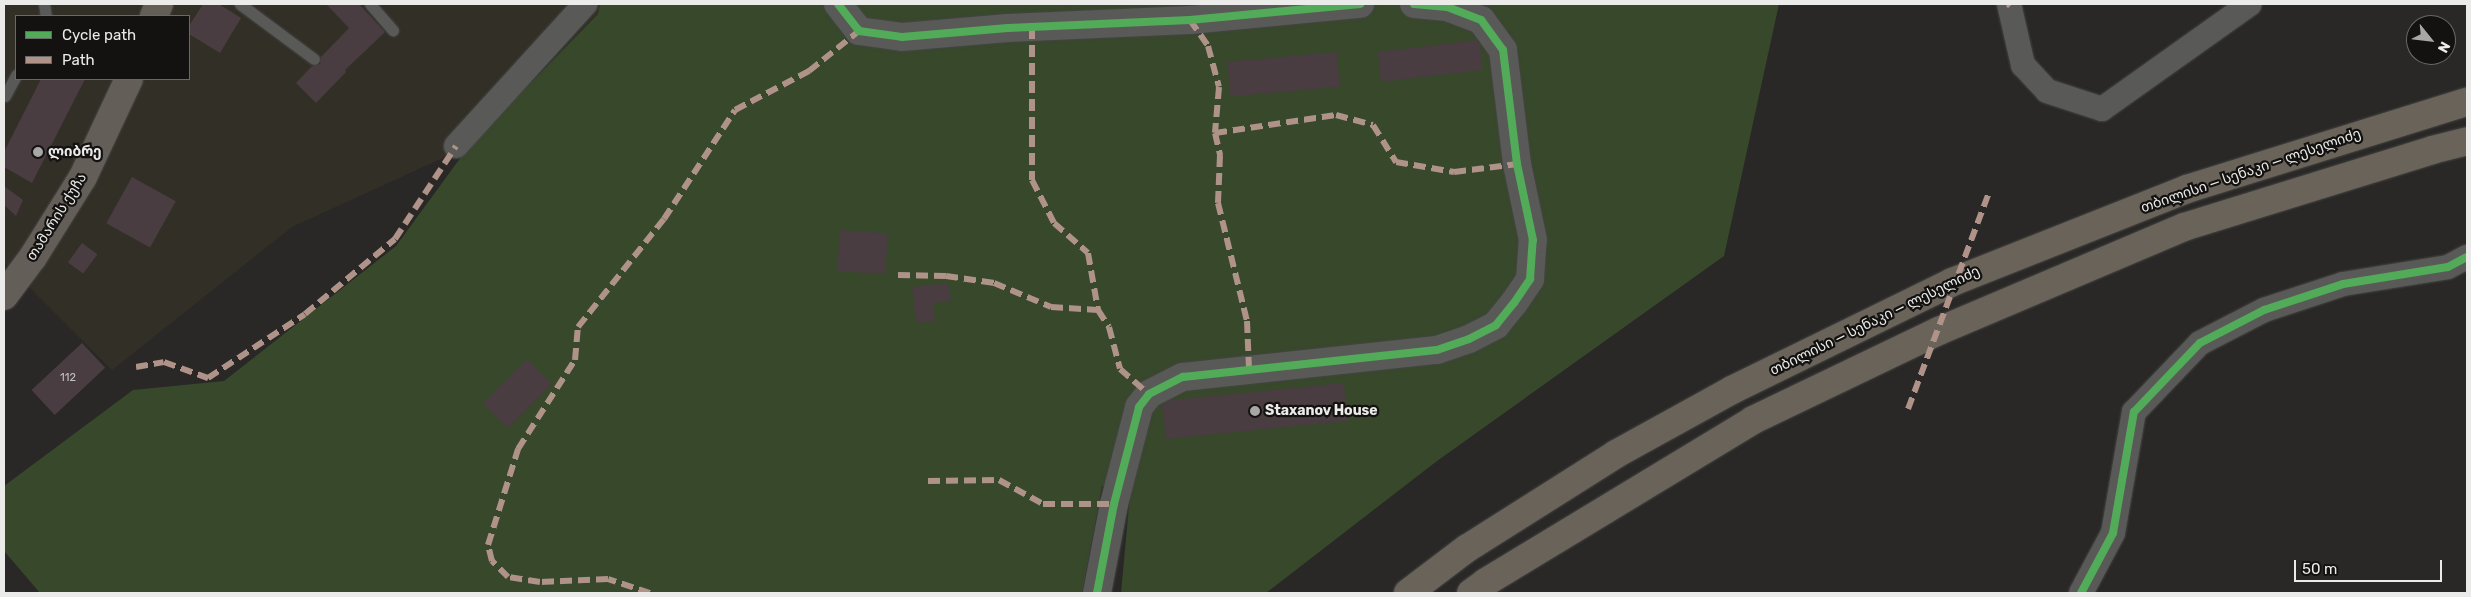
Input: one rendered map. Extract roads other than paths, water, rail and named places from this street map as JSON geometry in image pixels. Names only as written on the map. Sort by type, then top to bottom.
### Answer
[{"type":"highway","name":"თბილისი — სენაკი — ლესელიძე","points":[[1408,593],[1466,549],[1616,454],[1732,390],[1952,282],[2187,189],[2467,102]]},
{"type":"highway","points":[[1472,593],[1486,582],[1754,420],[1939,331],[2184,227],[2432,150],[2467,141]]},
{"type":"main road","name":"თამარის ქუჩა","points":[[4,296],[33,258],[83,177],[128,80]]},
{"type":"street","points":[[456,146],[585,4]]},
{"type":"street","points":[[838,4],[859,31],[902,37],[1008,28],[1190,20],[1360,4]]},
{"type":"street","points":[[1097,593],[1114,504],[1139,407],[1149,394],[1183,377],[1436,350],[1469,339],[1496,325],[1530,279],[1533,240],[1516,155],[1503,50],[1482,20],[1447,7],[1414,4]]},
{"type":"street","points":[[2009,4],[2023,65],[2047,91],[2102,109],[2250,4]]},
{"type":"street","points":[[2081,593],[2113,533],[2134,412],[2200,343],[2264,310],[2343,284],[2448,267],[2467,257]]},
{"type":"lane","points":[[240,4],[314,59]]},
{"type":"lane","points":[[370,4],[393,30]]},
{"type":"lane","points":[[5,96],[15,77]]},
{"type":"place","name":"ლიბრე","points":[[38,152]]},
{"type":"place","name":"Staxanov House","points":[[1255,411]]}]
